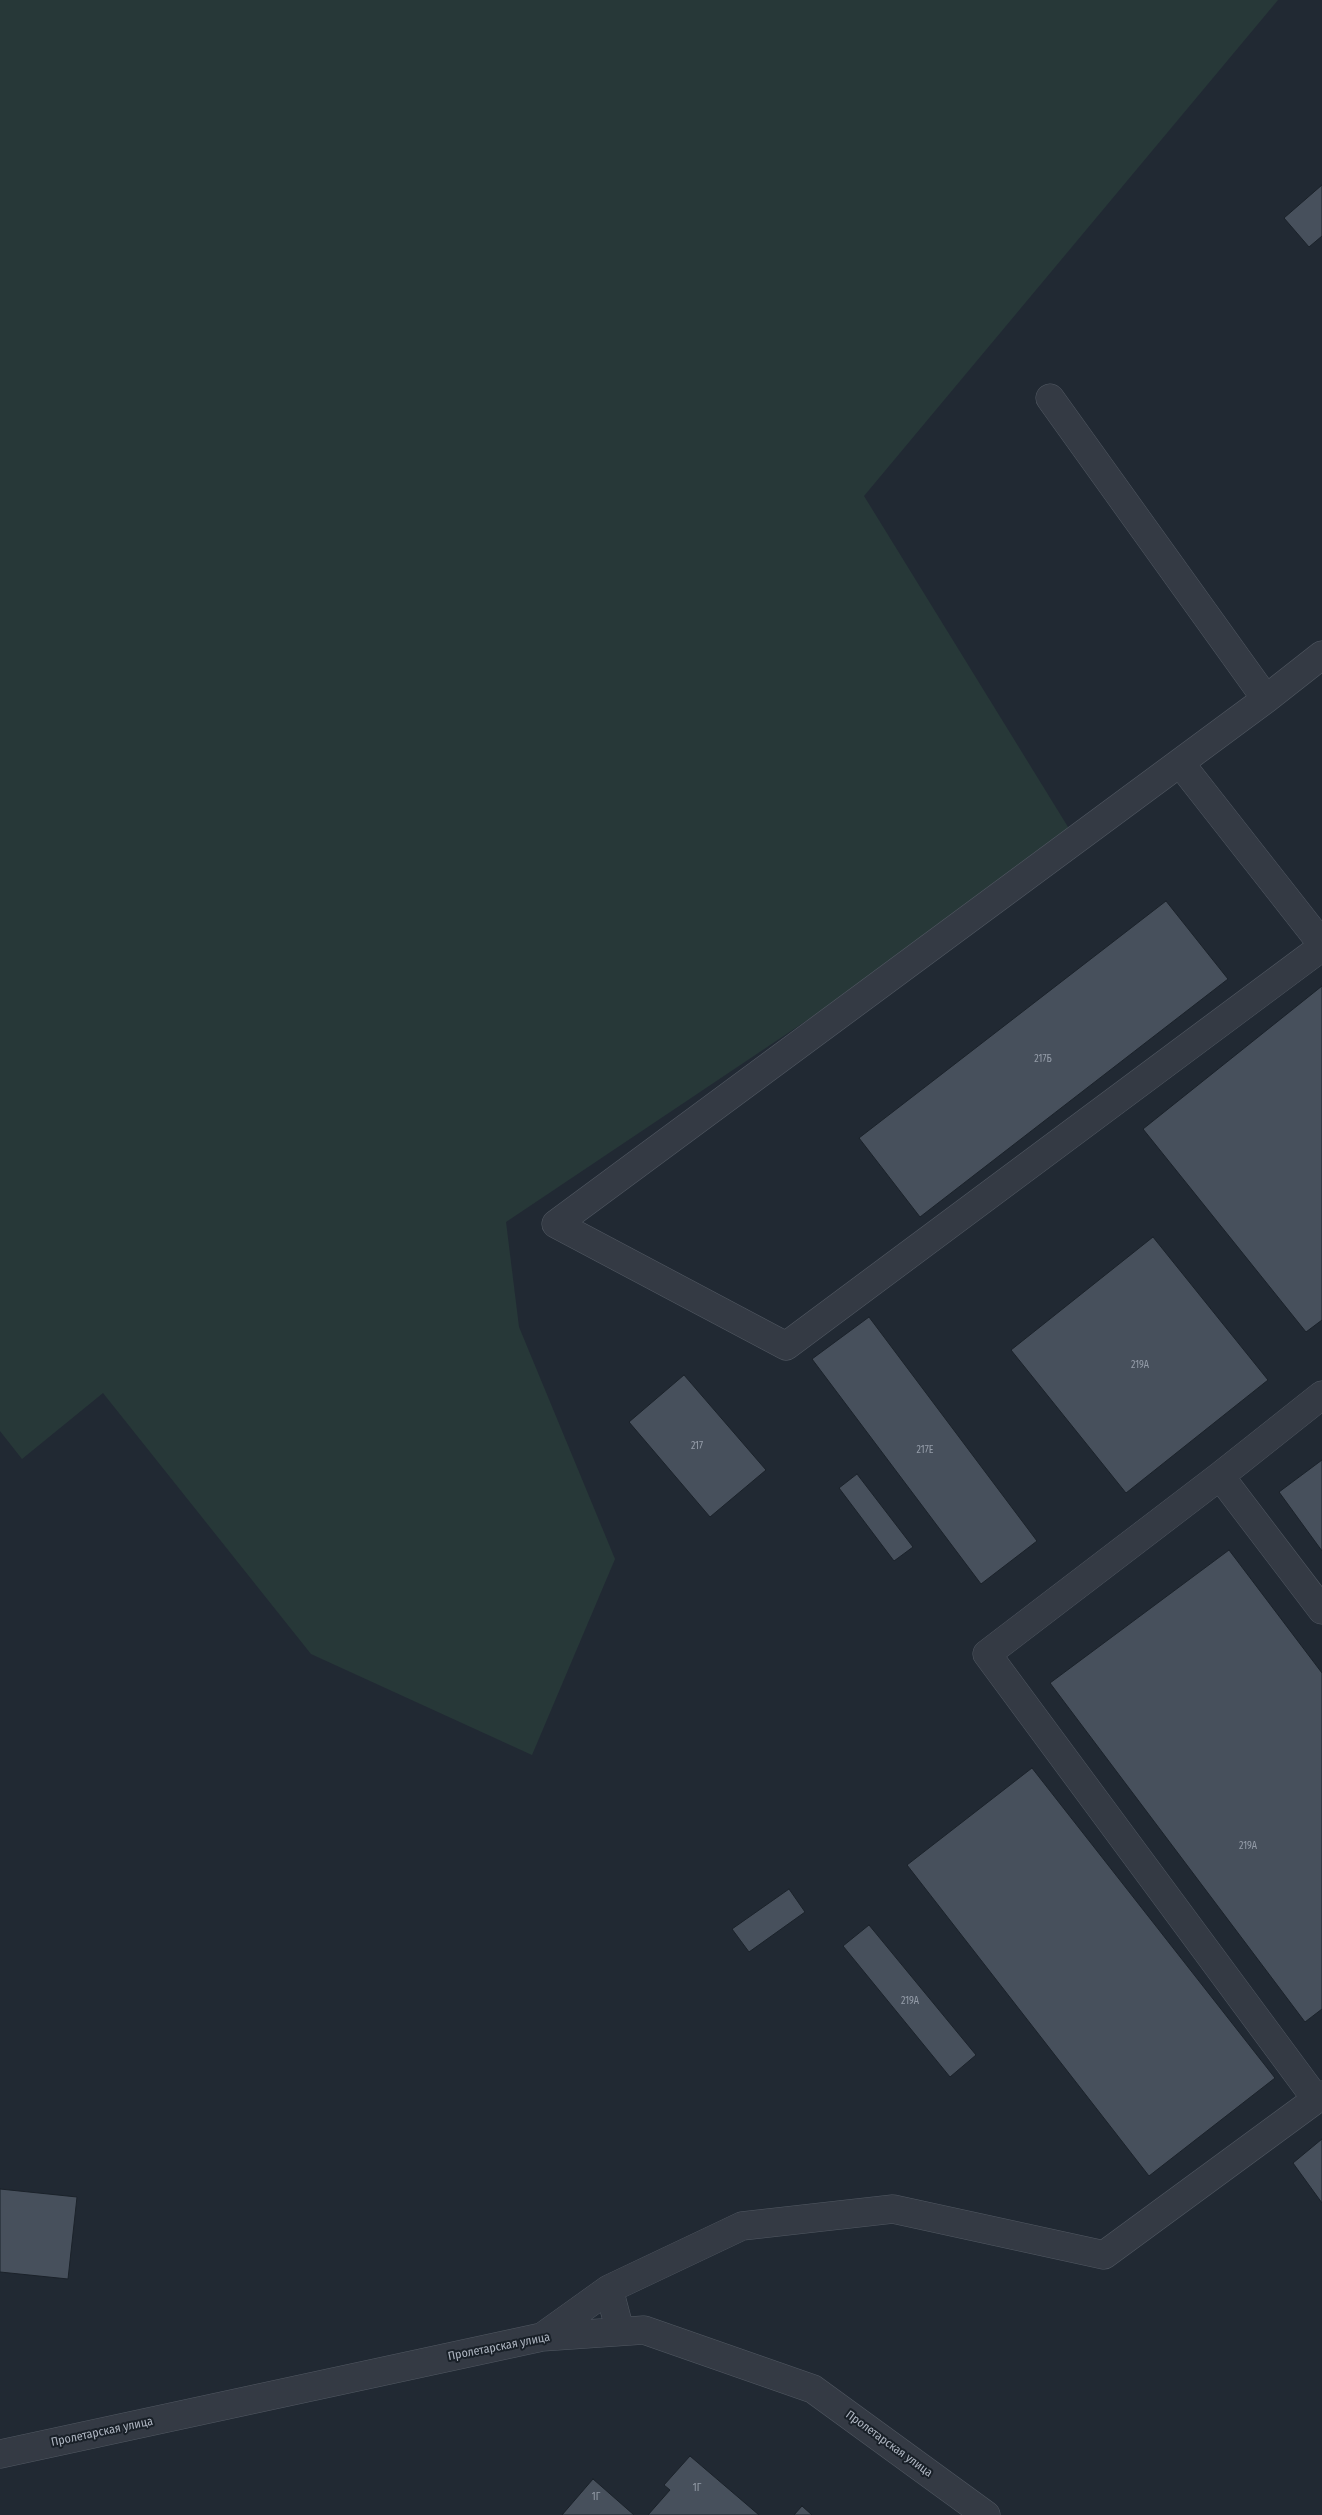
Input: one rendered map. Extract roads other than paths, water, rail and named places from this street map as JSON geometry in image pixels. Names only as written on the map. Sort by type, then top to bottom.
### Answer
[{"type":"street","points":[[1050,398],[1266,699]]},
{"type":"street","points":[[1180,763],[1322,945],[786,1346],[556,1224],[1180,763],[1266,699],[1322,654]]},
{"type":"street","points":[[542,2337],[609,2288],[742,2226],[893,2209],[1104,2255],[1319,2097],[987,1654],[1220,1476],[1322,1395]]},
{"type":"street","points":[[1220,1476],[1322,1610]]},
{"type":"street","points":[[609,2288],[620,2331]]},
{"type":"street","name":"Пролетарская улица","points":[[0,2454],[542,2337],[644,2330],[813,2389],[986,2515]]}]
